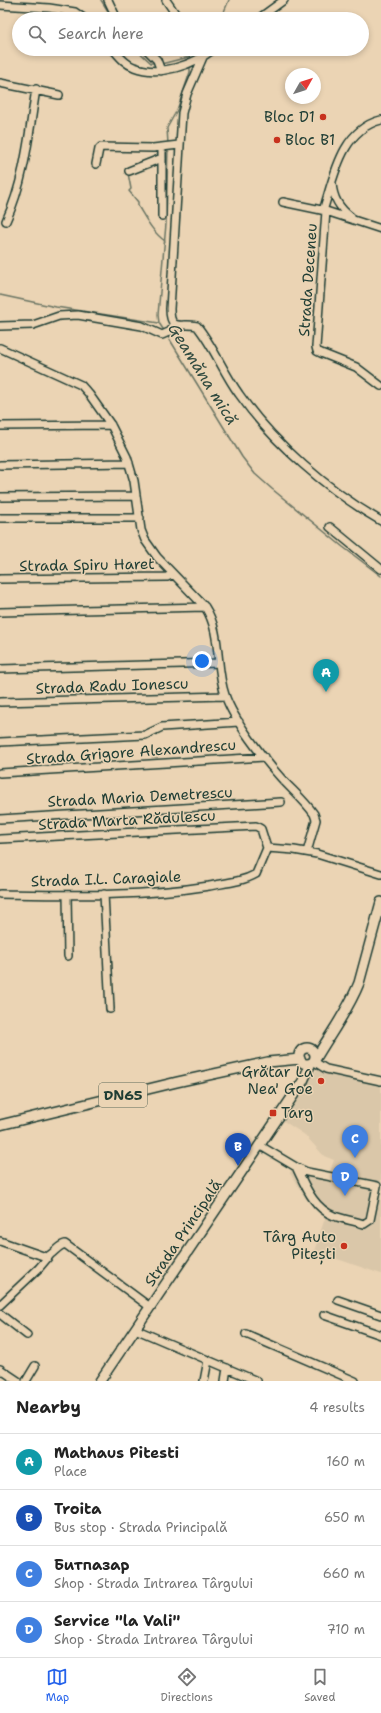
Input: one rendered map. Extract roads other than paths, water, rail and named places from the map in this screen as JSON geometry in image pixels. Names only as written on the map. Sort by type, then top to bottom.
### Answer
[{"type":"main road","name":"DN65","points":[[268,1062],[308,1061],[329,1036],[340,1020],[357,989],[381,902]]},
{"type":"main road","name":"DN65","points":[[0,1125],[268,1062],[305,1048],[329,1036]]},
{"type":"main road","points":[[305,1048],[314,1051],[308,1061],[299,1054],[305,1048]]},
{"type":"main road","name":"Strada Principală","points":[[100,1381],[198,1238],[258,1145],[303,1081],[308,1061]]},
{"type":"street","points":[[108,0],[114,12]]},
{"type":"street","points":[[166,0],[174,12]]},
{"type":"street","points":[[268,12],[284,0]]},
{"type":"street","points":[[0,5],[49,8],[74,12]]},
{"type":"street","points":[[118,56],[133,67],[147,71],[159,65],[192,62],[204,57]]},
{"type":"street","points":[[152,56],[159,65]]},
{"type":"street","points":[[170,330],[177,145],[182,113],[187,94],[204,57]]},
{"type":"street","points":[[0,83],[36,89],[59,95]]},
{"type":"street","points":[[6,221],[12,210],[23,169],[36,89]]},
{"type":"street","name":"Strada Deceneu","points":[[381,120],[366,125],[356,133],[344,148],[332,181],[324,211],[316,347],[317,351],[356,367],[381,386]]},
{"type":"street","points":[[96,164],[99,149],[101,147],[153,148],[177,145]]},
{"type":"street","points":[[162,216],[162,158],[164,146]]},
{"type":"street","points":[[129,171],[162,158]]},
{"type":"street","points":[[332,181],[335,198],[338,205],[354,220]]},
{"type":"street","points":[[287,203],[324,211],[381,229]]},
{"type":"street","points":[[0,326],[34,325],[58,316],[78,315],[130,324],[149,329],[162,335],[178,326],[197,326],[201,330],[238,393],[266,428],[286,448],[357,507],[381,521]]},
{"type":"street","points":[[0,348],[81,385],[111,426],[120,441],[129,463],[145,540],[157,557],[212,616],[225,696],[239,722],[280,778],[314,814],[316,820],[307,852]]},
{"type":"street","points":[[0,426],[111,426]]},
{"type":"street","points":[[0,465],[129,463]]},
{"type":"street","points":[[0,497],[136,496]]},
{"type":"street","points":[[0,518],[140,518]]},
{"type":"street","points":[[330,527],[381,569]]},
{"type":"street","name":"Strada Spiru Haret","points":[[0,579],[167,577],[173,574]]},
{"type":"street","points":[[0,612],[205,607]]},
{"type":"street","points":[[0,669],[219,663]]},
{"type":"street","name":"Strada Radu Ionescu","points":[[0,702],[225,696]]},
{"type":"street","points":[[0,742],[145,735],[162,727],[239,722]]},
{"type":"street","name":"Strada Grigore Alexandrescu","points":[[0,773],[264,756]]},
{"type":"street","name":"Strada Maria Demetrescu","points":[[0,819],[281,802]]},
{"type":"street","name":"Strada Marta Rădulescu","points":[[0,839],[256,826],[261,829],[267,848]]},
{"type":"street","points":[[267,848],[307,852],[381,874]]},
{"type":"street","name":"Strada I.L. Caragiale","points":[[0,894],[67,895],[166,892],[237,881],[256,874],[267,848]]},
{"type":"street","points":[[104,894],[110,1009]]},
{"type":"street","points":[[67,895],[68,956]]},
{"type":"street","points":[[308,1061],[326,1069],[381,1081]]},
{"type":"street","points":[[258,1145],[307,1172],[377,1186],[370,1220],[364,1224],[333,1216],[326,1212],[309,1194],[296,1167]]},
{"type":"street","points":[[0,1241],[46,1257],[50,1255]]},
{"type":"street","points":[[0,1305],[39,1268],[60,1245],[65,1244],[150,1307]]},
{"type":"street","points":[[338,1300],[381,1315]]},
{"type":"street","points":[[0,1314],[27,1335]]},
{"type":"street","points":[[324,1314],[381,1335]]},
{"type":"street","points":[[134,1330],[257,1381]]},
{"type":"street","points":[[246,1334],[355,1381]]},
{"type":"street","points":[[204,1381],[208,1360]]},
{"type":"street","points":[[26,1381],[35,1366]]},
{"type":"street","points":[[225,1381],[227,1368]]},
{"type":"street","points":[[0,1369],[18,1381]]},
{"type":"waterway","points":[[101,0],[109,12]]},
{"type":"waterway","name":"Geamăna mică","points":[[224,12],[229,0]]},
{"type":"waterway","points":[[144,56],[151,63],[156,63]]},
{"type":"waterway","name":"Geamăna mică","points":[[190,56],[190,61]]},
{"type":"waterway","points":[[161,64],[189,57]]},
{"type":"waterway","name":"Geamăna mică","points":[[168,144],[167,128],[177,110],[190,72],[190,67]]},
{"type":"waterway","name":"Geamăna mică","points":[[165,332],[159,323],[158,315],[166,224],[168,148]]},
{"type":"waterway","points":[[128,173],[131,189],[129,191],[138,202],[138,206],[150,225],[165,241]]},
{"type":"waterway","points":[[0,295],[56,307],[159,323]]},
{"type":"waterway","name":"Geamăna mică","points":[[167,335],[242,457],[255,474],[343,547],[381,576]]},
{"type":"place","name":"Bloc D1","points":[[323,117]]},
{"type":"place","name":"Bloc B1","points":[[277,140]]},
{"type":"place","name":"Mathaus Pitesti","points":[[326,692]]},
{"type":"place","name":"Grătar La Nea' Goe","points":[[321,1081]]},
{"type":"place","name":"Targ","points":[[273,1113]]},
{"type":"place","name":"Битпазар","points":[[355,1158]]},
{"type":"place","name":"Troita","points":[[238,1166]]},
{"type":"place","name":"Service \"la Vali\"","points":[[345,1196]]},
{"type":"place","name":"Târg Auto Pitești","points":[[344,1246]]}]
